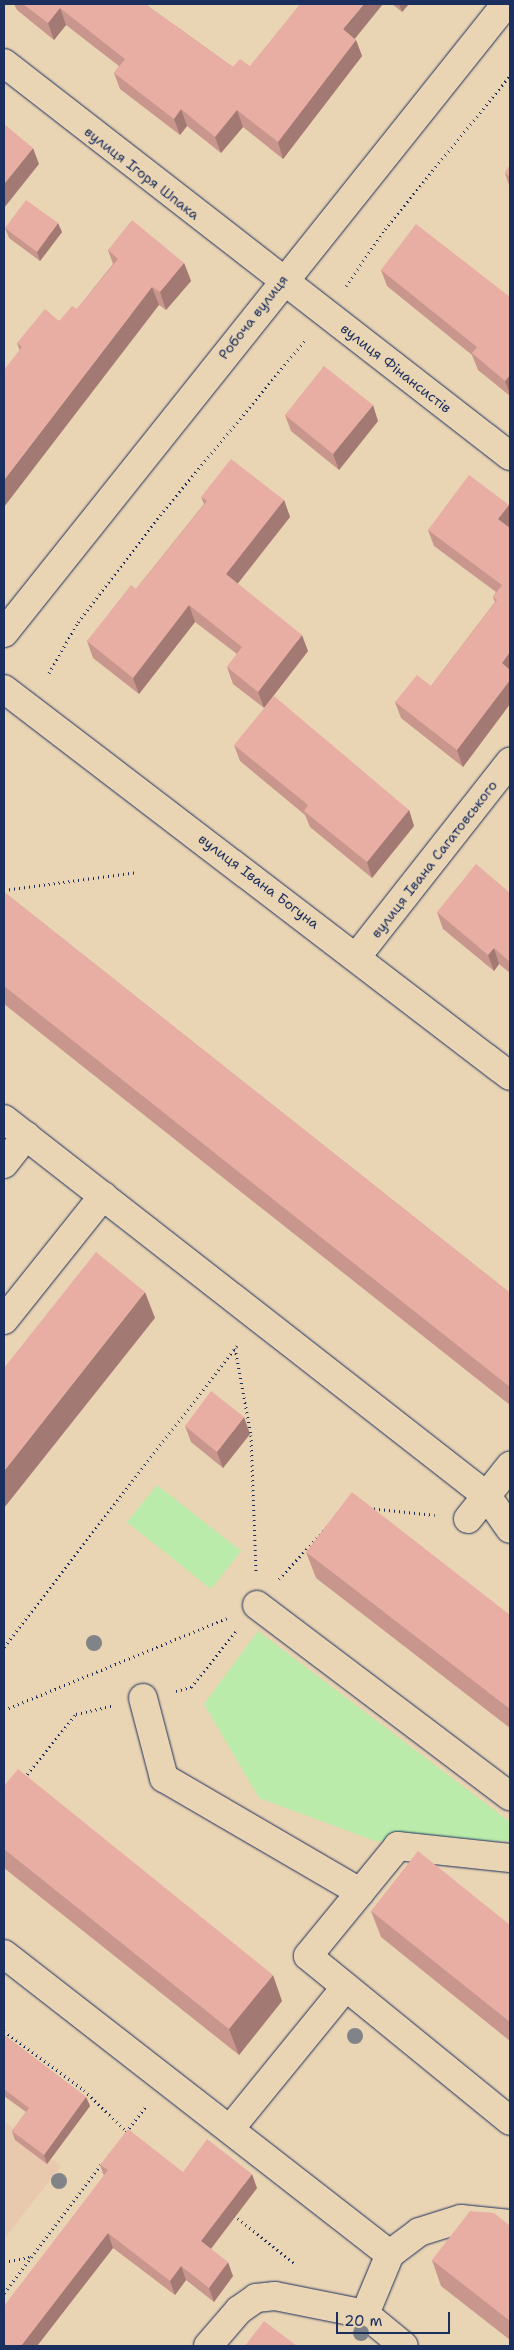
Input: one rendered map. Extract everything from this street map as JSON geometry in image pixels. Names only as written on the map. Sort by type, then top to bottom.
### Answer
[{"type":"street","name":"Робоча вулиця","points":[[4,633],[280,282],[506,4]]},
{"type":"street","name":"вулиця Ігоря Шпака","points":[[4,63],[280,282]]},
{"type":"street","name":"вулиця Фінансистів","points":[[280,282],[327,314],[510,456]]},
{"type":"street","name":"вулиця Івана Богуна","points":[[4,689],[358,955],[510,1076]]},
{"type":"street","name":"вулиця Івана Сагатовського","points":[[358,955],[510,762]]},
{"type":"street","points":[[4,1119],[486,1496],[510,1529]]},
{"type":"street","points":[[4,1164],[26,1136]]},
{"type":"street","points":[[4,1320],[103,1196]]},
{"type":"street","points":[[468,1518],[510,1466]]},
{"type":"street","points":[[257,1605],[510,1796]]},
{"type":"street","points":[[143,1698],[164,1778],[360,1892]]},
{"type":"street","points":[[510,1858],[398,1846],[308,1956],[510,2121]]},
{"type":"street","points":[[4,1954],[390,2254]]},
{"type":"street","points":[[230,2129],[346,1987]]},
{"type":"street","points":[[365,2314],[390,2254],[419,2232],[461,2219],[508,2225]]},
{"type":"street","points":[[211,2345],[256,2298],[275,2296],[365,2314],[404,2346]]},
{"type":"path","points":[[50,673],[78,622],[142,538],[327,314],[386,229],[510,76]]},
{"type":"path","points":[[4,890],[138,872]]},
{"type":"path","points":[[4,1647],[259,1317]]},
{"type":"path","points":[[235,1348],[251,1435],[257,1605]]},
{"type":"path","points":[[359,1507],[468,1518]]},
{"type":"path","points":[[4,1710],[257,1605],[327,1521],[343,1514]]},
{"type":"path","points":[[4,2031],[84,2090],[134,2137]]},
{"type":"path","points":[[121,2139],[166,2079]]},
{"type":"path","points":[[4,2293],[109,2154]]},
{"type":"path","points":[[225,2208],[262,2240]]},
{"type":"path","points":[[4,2262],[31,2257]]},
{"type":"shaded area","points":[[4,2121],[61,2166],[4,2239]]},
{"type":"green space","points":[[157,1485],[241,1551],[211,1589],[127,1522]]},
{"type":"green space","points":[[258,1631],[510,1822],[510,1841],[375,1841],[259,1798],[204,1704]]},
{"type":"building","points":[[23,4],[145,4],[233,67],[240,59],[250,66],[300,4],[364,4],[343,29],[356,40],[278,142],[237,110],[215,137],[181,109],[174,119],[114,73],[125,59],[60,8],[48,23]]},
{"type":"building","points":[[4,124],[33,148],[4,184]]},
{"type":"building","points":[[510,165],[510,177],[505,173]]},
{"type":"building","points":[[26,200],[58,223],[37,252],[5,228]]},
{"type":"building","points":[[132,220],[184,263],[160,292],[152,287],[4,480],[4,370],[22,347],[17,343],[45,309],[59,321],[72,306],[77,309],[118,259],[108,250]]},
{"type":"building","points":[[416,224],[510,297],[510,375],[505,381],[472,353],[477,347],[381,270]]},
{"type":"building","points":[[324,366],[373,405],[333,454],[285,415]]},
{"type":"building","points":[[231,459],[284,500],[226,574],[302,635],[258,692],[227,667],[242,647],[189,605],[133,678],[87,641],[131,585],[136,589],[207,501],[201,497]]},
{"type":"building","points":[[469,475],[509,505],[498,519],[510,528],[510,652],[502,663],[510,670],[510,680],[457,750],[395,702],[417,675],[431,686],[497,600],[493,597],[502,585],[428,530]]},
{"type":"building","points":[[274,696],[409,810],[367,862],[304,811],[308,805],[234,745]]},
{"type":"building","points":[[476,864],[510,893],[510,962],[494,948],[488,955],[437,912]]},
{"type":"building","points":[[4,892],[510,1293],[510,1387],[4,986]]},
{"type":"building","points":[[96,1252],[145,1292],[4,1471],[4,1368]]},
{"type":"building","points":[[211,1391],[244,1417],[217,1452],[185,1426]]},
{"type":"building","points":[[352,1492],[510,1615],[510,1709],[306,1552]]},
{"type":"building","points":[[18,1769],[273,1975],[229,2029],[4,1849],[4,1786]]},
{"type":"building","points":[[418,1851],[510,1925],[510,2022],[371,1911]]},
{"type":"building","points":[[4,2035],[86,2097],[44,2155],[12,2131],[29,2108],[4,2089]]},
{"type":"building","points":[[128,2129],[183,2172],[207,2139],[252,2174],[201,2241],[228,2262],[209,2288],[181,2266],[170,2281],[108,2233],[21,2346],[4,2346],[4,2306],[108,2170],[100,2165]]},
{"type":"building","points":[[470,2211],[494,2213],[510,2226],[510,2321],[432,2260]]},
{"type":"building","points":[[264,2321],[297,2346],[245,2346]]}]
